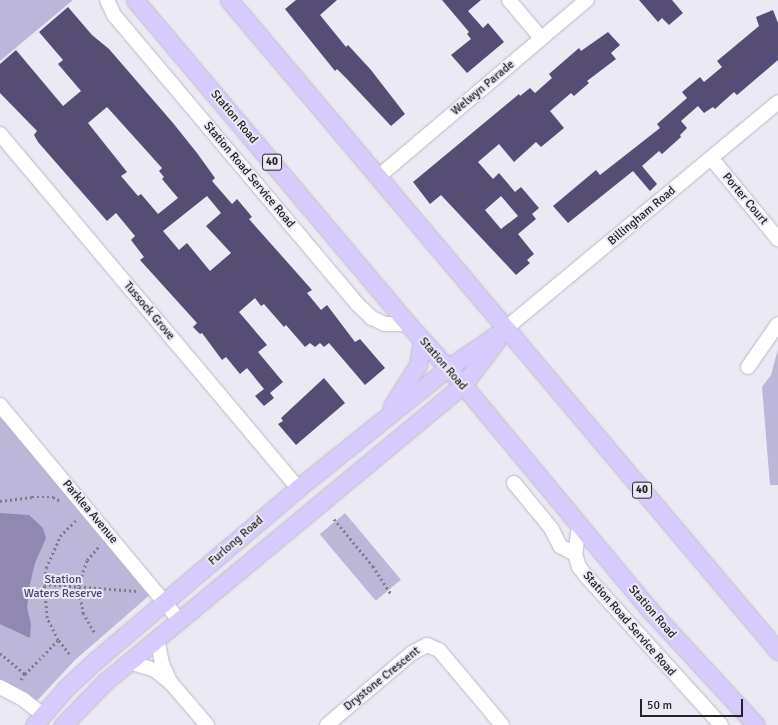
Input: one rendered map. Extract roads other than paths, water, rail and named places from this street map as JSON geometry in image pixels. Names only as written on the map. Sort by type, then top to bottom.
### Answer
[{"type":"main road","name":"Station Road","points":[[135,0],[422,341],[463,385],[579,526],[696,662],[756,725]]},
{"type":"main road","name":"40","points":[[229,0],[778,651]]},
{"type":"main road","name":"Furlong Road","points":[[38,720],[84,672],[298,488],[380,420],[448,368],[505,329]]},
{"type":"main road","name":"Furlong Road","points":[[63,725],[79,707],[157,638],[463,385],[505,329]]},
{"type":"main road","points":[[380,420],[397,400],[418,365],[422,341]]},
{"type":"street","name":"Station Road Service Road","points":[[107,0],[114,15],[357,304],[372,318],[378,321],[408,324]]},
{"type":"street","points":[[509,0],[541,38]]},
{"type":"street","name":"Welwyn Parade","points":[[378,177],[541,38],[588,0]]},
{"type":"street","name":"Billingham Road","points":[[505,329],[712,159],[778,102]]},
{"type":"street","name":"Tussock Grove","points":[[0,134],[298,488]]},
{"type":"street","name":"Porter Court","points":[[712,159],[778,239]]},
{"type":"street","points":[[748,367],[778,324]]},
{"type":"street","name":"Parklea Avenue","points":[[0,405],[179,620]]},
{"type":"street","points":[[514,483],[551,528],[560,546],[575,554],[579,526]]},
{"type":"street","name":"Station Road Service Road","points":[[575,554],[586,576],[721,725]]},
{"type":"street","points":[[157,638],[162,664],[171,683]]},
{"type":"street","name":"Drystone Crescent","points":[[327,725],[412,652],[427,645],[439,650],[502,725]]},
{"type":"street","points":[[130,662],[155,670],[171,683],[207,725]]},
{"type":"street","points":[[0,687],[24,700],[38,720]]},
{"type":"park label","name":"Station Waters Reserve","points":[[63,587]]}]
